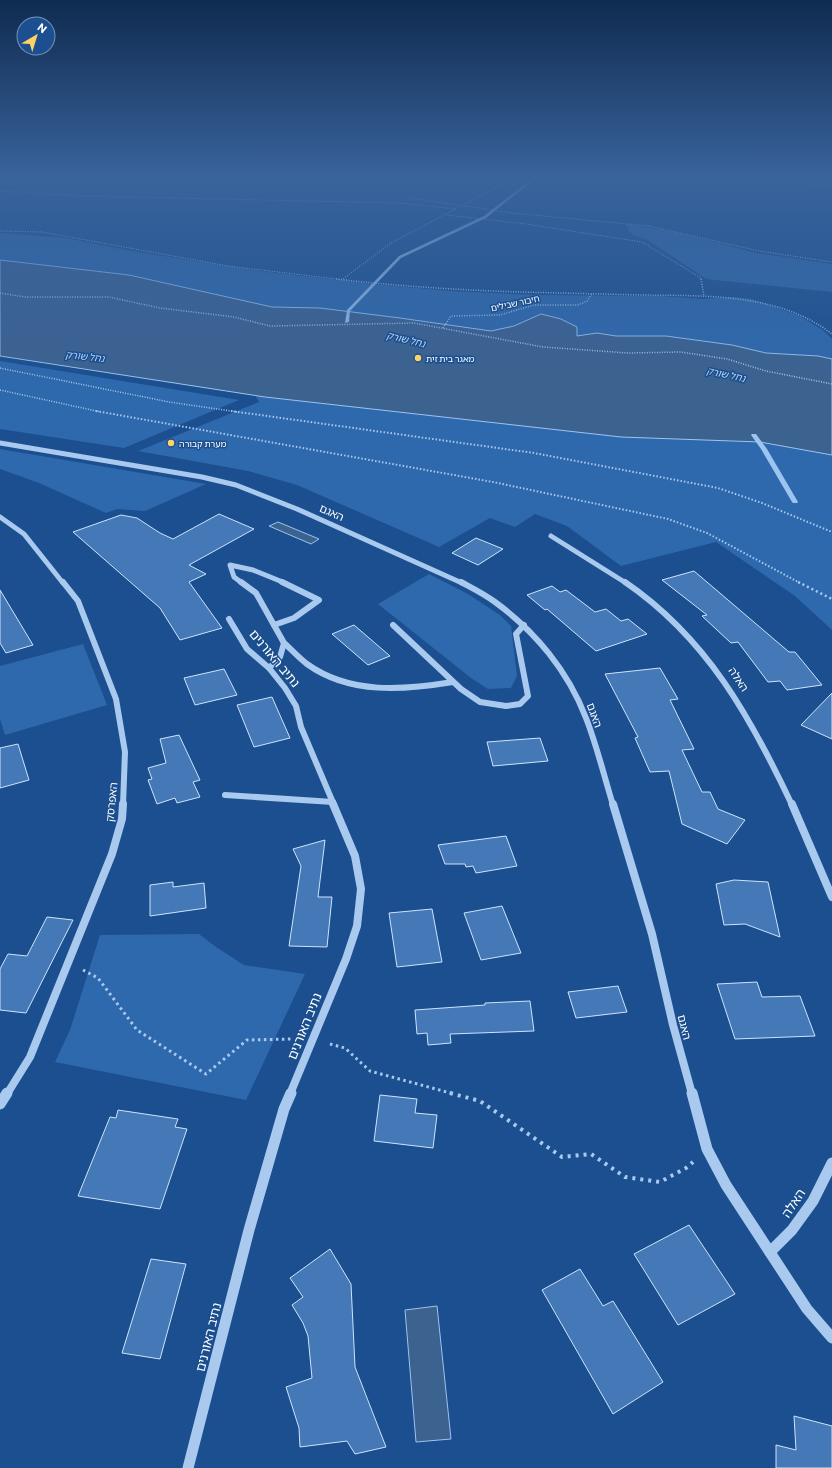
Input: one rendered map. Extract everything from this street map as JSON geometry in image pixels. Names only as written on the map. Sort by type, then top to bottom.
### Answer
[{"type":"street","name":"האגם","points":[[1,443],[202,477],[257,492],[461,582],[494,601],[524,625],[552,656],[576,694],[586,718],[652,934],[673,1025],[707,1150],[726,1185],[807,1309],[832,1338]]},
{"type":"street","name":"האפרסק","points":[[0,517],[24,534],[78,601],[116,699],[122,726],[125,752],[122,819],[112,854],[30,1057],[0,1104]]},
{"type":"street","name":"האלה","points":[[551,536],[610,572],[650,601],[691,640],[712,664],[734,693],[763,745],[802,824],[832,896]]},
{"type":"street","points":[[274,625],[294,618],[319,600],[256,570],[230,564],[231,572],[234,577],[256,593],[284,643],[308,664],[323,673],[342,682],[375,689],[401,689],[453,682]]},
{"type":"street","name":"נתיב האורנים","points":[[188,1468],[249,1230],[284,1109],[346,959],[357,926],[361,889],[356,856],[301,727],[296,706],[285,688],[269,668],[247,649],[229,620]]},
{"type":"street","points":[[393,625],[453,682],[480,702],[494,706],[506,706],[520,704],[528,696],[528,685],[517,646],[516,634],[524,625]]},
{"type":"street","points":[[269,668],[279,659],[284,650],[284,643]]},
{"type":"street","points":[[225,794],[333,802]]},
{"type":"street","name":"האלה","points":[[770,1252],[792,1230],[813,1201],[832,1164]]},
{"type":"path","points":[[121,247],[228,266],[398,286],[592,294],[704,296],[744,300],[789,312],[825,327],[832,334]]},
{"type":"path","points":[[342,280],[386,247]]},
{"type":"path","points":[[649,247],[701,278],[704,296]]},
{"type":"path","points":[[739,247],[832,262]]},
{"type":"path","points":[[0,293],[25,297],[109,297],[160,308],[234,316],[270,326],[414,323],[543,346],[628,353],[667,352],[699,354],[727,359],[749,367],[796,378],[832,384]]},
{"type":"path","name":"חיבור שבילים","points":[[443,328],[451,316],[500,315],[534,305],[578,305],[587,301],[592,294]]},
{"type":"path","points":[[0,368],[169,402],[534,453],[710,486],[738,493],[832,532]]},
{"type":"path","points":[[0,390],[112,414],[493,482],[668,519],[707,533],[789,577],[832,598]]},
{"type":"path","points":[[69,962],[98,978],[137,1030],[206,1074],[247,1040],[313,1038],[345,1048],[370,1071],[480,1101],[562,1157],[591,1154],[625,1177],[660,1182],[686,1168],[707,1150]]},
{"type":"shaded area","points":[[0,247],[109,247],[259,271],[450,291],[534,295],[660,296],[702,299],[732,297],[752,299],[800,316],[824,331],[832,339],[832,630],[795,596],[716,542],[621,566],[567,526],[535,514],[515,527],[490,518],[439,547],[297,485],[248,471],[138,451],[259,402],[222,333],[0,290]]},
{"type":"shaded area","points":[[658,247],[731,247],[756,253],[832,264],[832,292],[706,279]]},
{"type":"shaded area","points":[[0,361],[239,400],[124,448],[0,429]]},
{"type":"shaded area","points":[[0,449],[206,484],[145,511],[117,509],[106,513],[39,483],[0,469]]},
{"type":"shaded area","points":[[429,574],[468,594],[500,615],[511,626],[517,676],[511,688],[488,689],[471,678],[378,604]]},
{"type":"shaded area","points":[[83,644],[107,705],[5,735],[0,719],[0,666]]},
{"type":"shaded area","points":[[199,934],[244,965],[305,974],[246,1100],[55,1062],[70,1030],[100,935]]},
{"type":"water","name":"מאגר בית זית","points":[[0,260],[129,275],[272,307],[320,308],[491,331],[514,326],[541,314],[561,319],[577,327],[577,336],[597,333],[616,336],[666,336],[732,345],[766,353],[818,356],[832,359],[832,455],[760,442],[621,437],[265,397],[0,356]]},
{"type":"water","points":[[278,522],[319,539],[311,544],[269,526]]},
{"type":"water","points":[[437,1306],[451,1439],[416,1442],[405,1310]]},
{"type":"building","points":[[219,514],[254,529],[189,565],[206,574],[189,582],[222,628],[180,640],[160,608],[73,532],[121,515],[137,518],[160,533],[173,539]]},
{"type":"building","points":[[476,538],[503,549],[478,565],[452,553]]},
{"type":"building","points":[[694,571],[789,652],[795,652],[822,685],[787,690],[780,681],[768,682],[738,642],[731,643],[702,616],[707,615],[662,580]]},
{"type":"building","points":[[552,586],[560,592],[566,590],[595,612],[606,609],[621,621],[628,619],[647,634],[596,651],[547,609],[545,610],[527,595]]},
{"type":"building","points":[[0,590],[33,645],[6,653],[0,643]]},
{"type":"building","points":[[354,625],[390,656],[368,665],[332,634]]},
{"type":"building","points":[[660,668],[678,699],[670,700],[694,749],[682,750],[702,792],[710,792],[718,809],[745,820],[727,844],[682,824],[669,771],[650,772],[635,738],[638,737],[605,674]]},
{"type":"building","points":[[224,669],[237,695],[195,705],[184,678]]},
{"type":"building","points":[[832,693],[832,739],[801,725]]},
{"type":"building","points":[[272,697],[290,738],[254,747],[237,705]]},
{"type":"building","points":[[179,735],[200,780],[193,782],[200,797],[177,803],[175,798],[157,804],[148,780],[152,779],[148,768],[166,763],[160,739]]},
{"type":"building","points":[[540,738],[548,761],[493,766],[487,742]]},
{"type":"building","points":[[18,744],[29,780],[0,788],[0,748]]},
{"type":"building","points":[[506,836],[517,866],[476,873],[473,866],[466,867],[465,864],[445,864],[438,845]]},
{"type":"building","points":[[325,840],[318,897],[332,897],[327,947],[289,946],[301,866],[293,849]]},
{"type":"building","points":[[734,880],[768,882],[780,937],[745,924],[724,925],[716,884]]},
{"type":"building","points":[[173,882],[173,887],[204,883],[206,908],[150,916],[150,885]]},
{"type":"building","points":[[502,906],[521,953],[481,960],[464,913]]},
{"type":"building","points":[[432,909],[442,962],[397,967],[389,913]]},
{"type":"building","points":[[47,917],[73,920],[26,1013],[0,1010],[0,969],[8,954],[27,956]]},
{"type":"building","points":[[757,982],[762,997],[800,996],[815,1036],[735,1039],[717,984]]},
{"type":"building","points":[[618,986],[627,1012],[576,1018],[568,992]]},
{"type":"building","points":[[530,1001],[534,1031],[450,1034],[451,1043],[428,1045],[427,1033],[417,1034],[415,1010],[485,1005],[485,1003]]},
{"type":"building","points":[[380,1095],[417,1099],[415,1113],[437,1115],[433,1148],[374,1141]]},
{"type":"building","points":[[118,1110],[178,1119],[175,1127],[187,1129],[160,1209],[78,1196],[110,1117],[116,1118]]},
{"type":"building","points":[[689,1225],[735,1294],[678,1325],[634,1254]]},
{"type":"building","points":[[330,1249],[351,1284],[355,1367],[386,1447],[355,1454],[347,1441],[300,1447],[299,1428],[286,1387],[312,1378],[308,1336],[303,1323],[292,1305],[303,1297],[290,1278]]},
{"type":"building","points":[[151,1259],[186,1264],[160,1359],[122,1353]]},
{"type":"building","points":[[580,1269],[603,1306],[613,1301],[663,1382],[613,1414],[542,1290]]},
{"type":"building","points":[[794,1416],[832,1426],[832,1468],[776,1468],[776,1445],[796,1450]]},
{"type":"waterway","points":[[347,322],[348,311],[400,257],[422,247]]},
{"type":"waterway","points":[[754,435],[764,449],[795,502]]},
{"type":"place","name":"מאגר בית זית","points":[[418,358]]},
{"type":"place","name":"מערת קבורה","points":[[171,443]]},
{"type":"water label","name":"נחל שורק","points":[[406,339]]},
{"type":"water label","name":"נחל שורק","points":[[85,356]]},
{"type":"water label","name":"נחל שורק","points":[[726,374]]}]
